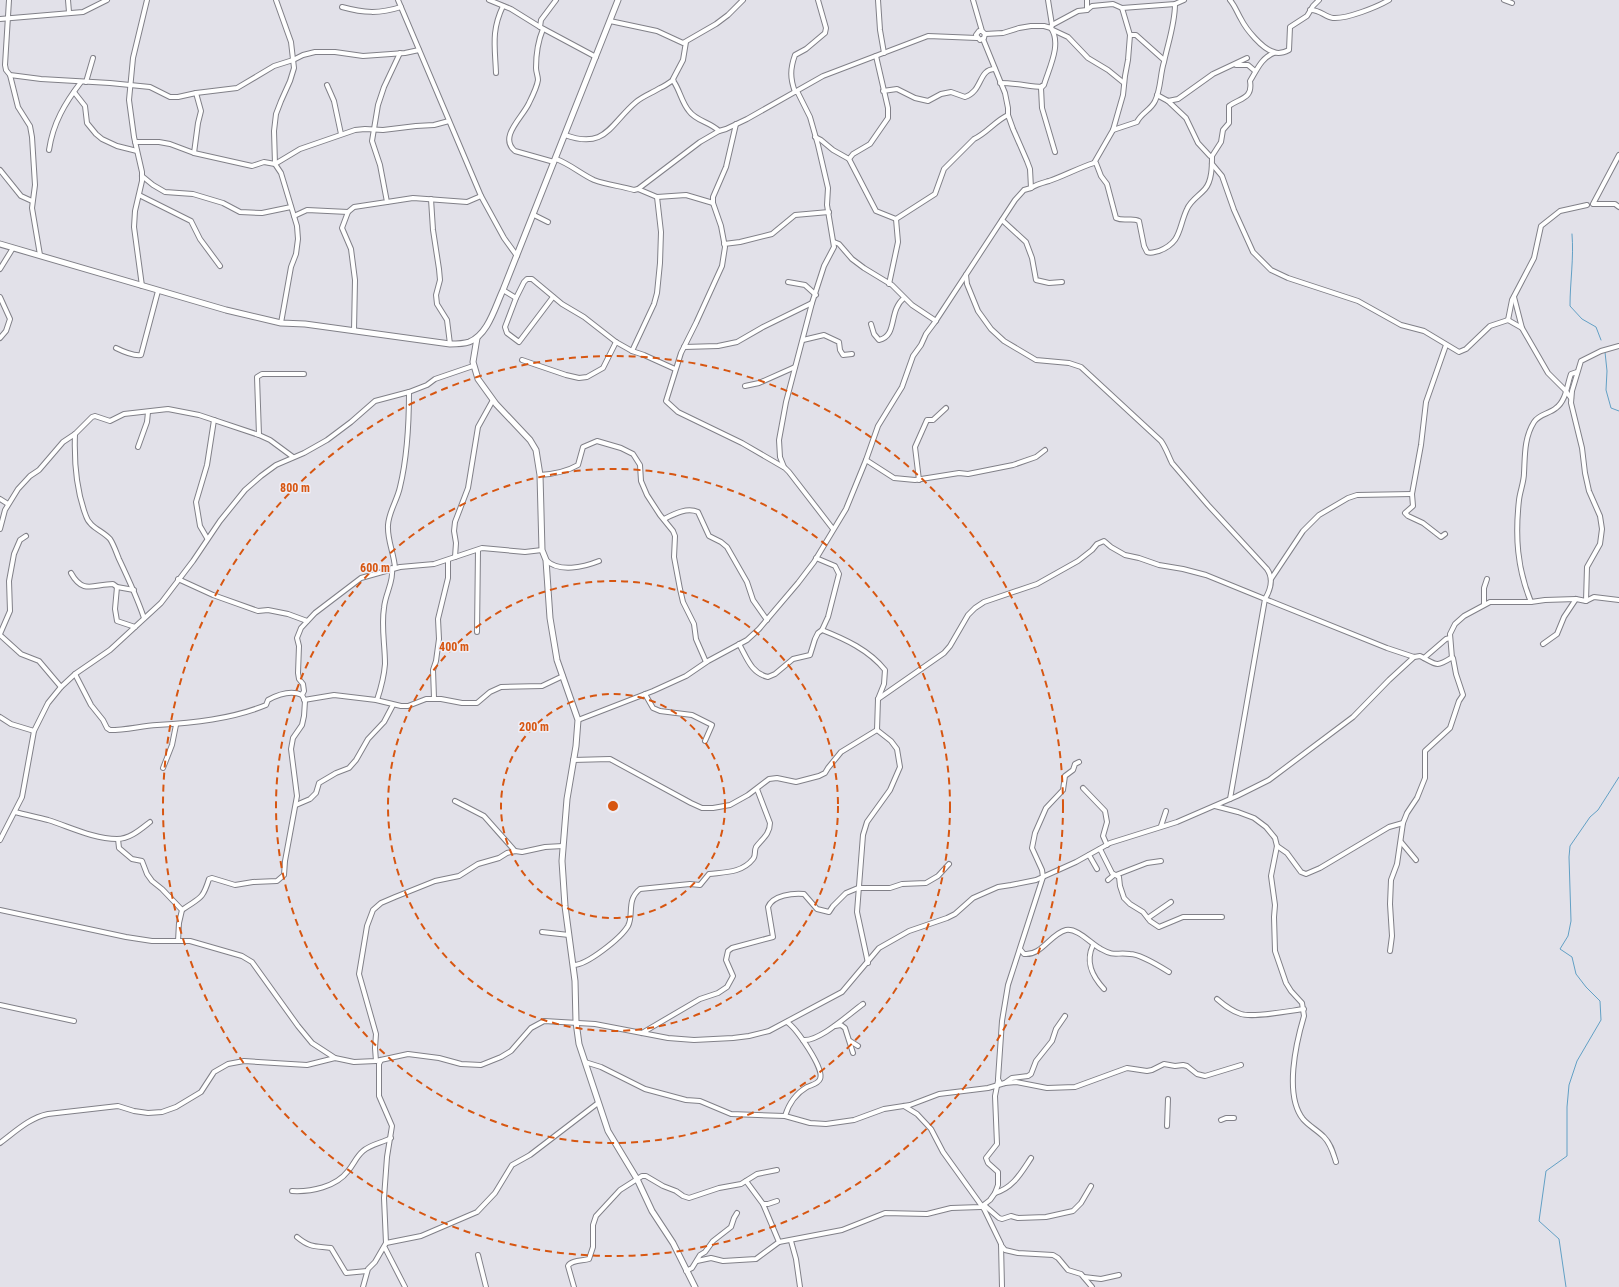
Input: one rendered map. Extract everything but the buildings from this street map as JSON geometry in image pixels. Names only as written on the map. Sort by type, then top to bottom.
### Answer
[{"type":"main road","points":[[618,0],[503,290],[489,320],[478,338],[474,353],[474,366],[480,384],[530,440],[536,450],[540,475],[542,550],[546,560],[550,618],[558,660],[578,720],[572,775],[567,799],[562,862],[565,906],[573,965],[576,1022],[579,1044],[608,1131],[637,1179],[652,1210],[673,1244],[695,1287]]},
{"type":"main road","points":[[0,244],[158,291],[226,310],[281,323],[305,324],[354,330],[450,344],[464,344],[478,338]]},
{"type":"street","points":[[9,0],[5,65],[6,70],[10,75],[18,107],[30,126],[35,185],[32,201],[34,227],[40,255]]},
{"type":"street","points":[[68,0],[69,12]]},
{"type":"street","points":[[0,19],[89,10],[107,0]]},
{"type":"street","points":[[142,286],[134,226],[135,211],[142,176],[129,100],[133,58],[147,0]]},
{"type":"street","points":[[276,0],[291,42],[294,68],[290,81],[280,101],[275,120],[275,164],[281,173],[297,226],[298,239],[296,254],[291,267],[281,323]]},
{"type":"street","points":[[398,0],[481,196],[504,238],[517,256]]},
{"type":"street","points":[[489,0],[596,56]]},
{"type":"street","points":[[556,0],[541,20],[542,28],[536,58],[538,81],[529,104],[510,135],[509,142],[512,148],[515,151],[569,164],[593,179],[603,183],[634,190],[638,189],[657,197],[686,195],[713,203]]},
{"type":"street","points":[[679,43],[686,42],[716,24],[743,0]]},
{"type":"street","points":[[784,468],[780,457],[779,440],[786,402],[812,303],[824,266],[834,247],[829,212],[828,188],[818,146],[810,117],[790,80],[792,63],[795,55],[806,49],[825,34],[826,28],[818,0]]},
{"type":"street","points":[[878,0],[880,30],[884,53]]},
{"type":"street","points":[[973,0],[995,69],[1005,93],[1008,115],[1030,169],[1031,188]]},
{"type":"street","points":[[1048,0],[1052,28],[1055,37],[1054,51],[1044,85],[1041,88],[1042,108],[1055,152]]},
{"type":"street","points":[[1087,0],[1087,10]]},
{"type":"street","points":[[1052,28],[1078,12],[1087,10],[1092,6],[1113,4],[1122,8],[1174,4],[1184,0]]},
{"type":"street","points":[[1230,0],[1236,6],[1240,18],[1249,32],[1274,53]]},
{"type":"street","points":[[1094,163],[1096,163],[1101,176],[1107,184],[1116,218],[1121,220],[1136,219],[1139,221],[1144,246],[1148,253],[1169,246],[1179,234],[1187,208],[1206,188],[1212,164],[1212,156],[1221,142],[1223,130],[1229,123],[1229,106],[1247,95],[1251,87],[1250,81],[1255,71],[1267,55],[1289,50],[1290,27],[1307,16],[1319,0]]},
{"type":"street","points":[[1310,10],[1314,9],[1334,18],[1356,14],[1389,0]]},
{"type":"street","points":[[1504,0],[1512,3]]},
{"type":"street","points":[[1113,130],[1137,122],[1139,118],[1152,106],[1157,94],[1173,25],[1174,4]]},
{"type":"street","points":[[496,73],[494,40],[498,16],[503,6]]},
{"type":"street","points":[[342,7],[368,12],[386,11],[401,7]]},
{"type":"street","points":[[578,720],[645,694],[693,672],[706,662],[752,636],[798,583],[816,558],[846,509],[878,426],[902,387],[913,356],[1015,200],[1024,190],[1094,163],[1113,130],[1123,94],[1130,35],[1122,8]]},
{"type":"street","points":[[610,21],[657,32],[679,43],[684,52]]},
{"type":"street","points":[[638,189],[700,142],[796,92],[823,76],[856,62],[928,36],[977,38],[1019,28],[1044,26],[1052,28],[1068,37],[1088,58],[1108,70],[1124,83]]},
{"type":"street","points":[[977,38],[977,33],[982,31]]},
{"type":"street","points":[[1130,35],[1136,35],[1164,60]]},
{"type":"street","points":[[564,135],[582,139],[591,139],[603,136],[636,102],[673,80],[682,62],[686,42]]},
{"type":"street","points":[[10,75],[150,87],[170,97],[178,97],[236,88],[274,66],[314,52],[335,52],[356,56],[400,54],[419,50]]},
{"type":"street","points":[[387,202],[380,165],[372,140],[378,105],[384,87],[400,54]]},
{"type":"street","points":[[848,159],[853,154],[870,144],[888,118],[888,108],[876,56]]},
{"type":"street","points":[[49,150],[56,121],[62,109],[74,92],[84,82],[92,58]]},
{"type":"street","points":[[1168,101],[1178,99],[1213,74],[1247,58]]},
{"type":"street","points":[[1234,65],[1248,65],[1255,71]]},
{"type":"street","points":[[883,91],[897,89],[915,98],[928,101],[941,94],[951,92],[966,97],[978,88],[983,75],[992,69],[995,69]]},
{"type":"street","points":[[673,80],[689,111],[695,117],[713,125],[719,131]]},
{"type":"street","points":[[1000,83],[1042,87],[1044,85]]},
{"type":"street","points":[[327,85],[334,101],[341,134]]},
{"type":"street","points":[[74,92],[85,106],[87,123],[96,134],[102,139],[117,146],[137,151]]},
{"type":"street","points":[[194,154],[201,110],[196,93]]},
{"type":"street","points":[[1157,94],[1168,101],[1186,118],[1198,143],[1210,156],[1212,156]]},
{"type":"street","points":[[896,219],[935,194],[944,169],[974,139],[1008,115]]},
{"type":"street","points":[[135,142],[159,142],[170,144],[194,154],[252,166],[264,162],[275,164],[300,149],[354,130],[383,130],[449,122]]},
{"type":"street","points":[[736,124],[726,167],[715,190],[713,203],[721,226],[724,244],[722,266],[684,347],[675,369],[666,396],[666,401],[678,412],[742,442],[784,468],[789,472],[833,530]]},
{"type":"street","points":[[815,138],[821,140],[838,154],[848,159],[876,212],[896,219]]},
{"type":"street","points":[[1619,155],[1592,204],[1615,204],[1619,207]]},
{"type":"street","points":[[1212,164],[1222,176],[1234,210],[1253,252],[1271,270],[1288,278],[1358,301],[1401,325],[1424,331],[1458,352],[1466,349],[1490,326],[1508,320],[1522,328]]},
{"type":"street","points":[[0,170],[21,196],[32,201]]},
{"type":"street","points":[[142,176],[165,192],[192,194],[223,203],[240,212],[262,212],[291,207]]},
{"type":"street","points":[[139,195],[191,221],[200,239],[220,266]]},
{"type":"street","points":[[354,330],[355,280],[351,249],[342,228],[348,212],[354,207],[413,198],[467,202],[481,196]]},
{"type":"street","points":[[632,351],[652,308],[657,293],[661,232],[657,197]]},
{"type":"street","points":[[431,199],[433,230],[440,280],[436,295],[437,304],[446,320],[450,344]]},
{"type":"street","points":[[1508,320],[1512,300],[1534,258],[1541,226],[1560,211],[1587,205]]},
{"type":"street","points":[[294,216],[307,210],[348,212]]},
{"type":"street","points":[[724,244],[740,242],[772,234],[795,215],[829,212]]},
{"type":"street","points":[[534,215],[548,222]]},
{"type":"street","points":[[889,284],[898,242],[896,219]]},
{"type":"street","points":[[1002,220],[1026,242],[1032,258],[1036,280],[1062,282]]},
{"type":"street","points":[[834,242],[842,247],[852,259],[889,284],[912,305],[936,321]]},
{"type":"street","points":[[0,269],[13,248]]},
{"type":"street","points":[[966,275],[967,284],[974,302],[982,317],[995,334],[1013,347],[1036,360],[1069,362],[1082,366],[1089,372],[1112,396],[1161,441],[1167,449],[1168,456],[1172,463],[1269,572],[1271,586],[1265,599],[1230,799]]},
{"type":"street","points":[[553,297],[519,342],[507,334],[505,327],[516,298],[524,282],[527,279],[532,279],[553,297],[584,317],[616,342],[632,351],[675,369]]},
{"type":"street","points":[[788,282],[805,285],[816,294]]},
{"type":"street","points":[[503,290],[516,298]]},
{"type":"street","points":[[116,348],[137,355],[142,355],[158,291]]},
{"type":"street","points":[[0,297],[10,318],[6,331],[0,338]]},
{"type":"street","points":[[871,324],[874,334],[879,340],[884,339],[891,330],[892,318],[898,303],[904,298]]},
{"type":"street","points":[[1514,298],[1522,328],[1548,373],[1571,398]]},
{"type":"street","points":[[684,347],[718,346],[737,342],[763,327],[812,303]]},
{"type":"street","points":[[803,340],[824,335],[839,342],[840,350],[843,355],[852,354]]},
{"type":"street","points":[[522,360],[566,375],[580,378],[587,377],[603,368],[616,342]]},
{"type":"street","points":[[1445,534],[1441,537],[1423,523],[1405,513],[1413,506],[1412,494],[1421,445],[1426,402],[1446,345]]},
{"type":"street","points":[[1586,601],[1587,567],[1600,544],[1602,529],[1600,516],[1589,491],[1582,448],[1571,398],[1581,361],[1601,350],[1619,346]]},
{"type":"street","points":[[0,840],[22,796],[34,731],[43,711],[61,687],[75,674],[110,650],[161,603],[234,503],[254,482],[276,465],[327,440],[375,401],[409,392],[427,385],[435,379],[474,366]]},
{"type":"street","points":[[745,386],[759,383],[795,368]]},
{"type":"street","points":[[1531,602],[1521,572],[1516,526],[1519,496],[1524,474],[1524,452],[1533,423],[1541,415],[1556,408],[1561,403],[1571,374],[1577,372]]},
{"type":"street","points":[[259,435],[257,377],[262,374],[304,374]]},
{"type":"street","points":[[377,700],[383,682],[385,665],[383,632],[384,607],[394,568],[394,558],[388,539],[388,526],[390,514],[400,485],[407,435],[409,392]]},
{"type":"street","points":[[455,557],[455,522],[468,488],[478,427],[493,400]]},
{"type":"street","points":[[919,480],[915,447],[917,439],[927,420],[933,420],[946,408]]},
{"type":"street","points":[[0,529],[8,504],[18,489],[30,476],[39,470],[63,442],[75,434],[92,417],[95,416],[110,421],[124,414],[168,409],[199,415],[259,435],[270,440],[293,457]]},
{"type":"street","points":[[138,447],[147,422],[148,412]]},
{"type":"street","points":[[208,538],[200,526],[196,502],[207,465],[214,420]]},
{"type":"street","points":[[75,434],[74,458],[86,518],[110,540],[134,590],[144,618]]},
{"type":"street","points":[[540,475],[564,472],[572,469],[578,465],[583,447],[597,441],[621,448],[633,454],[640,465],[641,481],[647,495],[673,530],[675,536],[674,557],[683,602],[694,624],[696,639],[706,662]]},
{"type":"street","points":[[866,460],[894,478],[919,480],[958,473],[968,474],[1013,465],[1036,457],[1045,450]]},
{"type":"street","points":[[1271,579],[1303,531],[1319,514],[1348,498],[1357,495],[1412,494]]},
{"type":"street","points":[[0,499],[8,504]]},
{"type":"street","points":[[664,519],[686,511],[692,510],[698,512],[709,536],[727,547],[747,582],[753,600],[767,620]]},
{"type":"street","points":[[26,536],[20,540],[14,554],[9,581],[10,611],[0,634],[21,654],[39,661],[61,687]]},
{"type":"street","points":[[878,699],[944,653],[950,646],[968,615],[975,608],[984,602],[1037,584],[1078,561],[1097,544],[1104,541],[1110,547],[1125,555],[1139,558],[1159,566],[1183,569],[1206,575],[1387,648],[1414,657],[1420,656],[1437,665],[1452,658]]},
{"type":"street","points":[[178,941],[179,923],[182,910],[201,898],[209,878],[235,885],[253,882],[277,881],[284,875],[285,861],[298,796],[291,749],[293,738],[302,725],[304,716],[304,700],[302,695],[304,691],[303,684],[299,679],[298,673],[299,646],[297,638],[301,628],[307,621],[323,606],[362,578],[394,568],[434,564],[482,548],[525,552],[542,550]]},
{"type":"street","points":[[477,632],[478,550]]},
{"type":"street","points":[[739,644],[749,666],[768,677],[775,674],[793,659],[810,656],[815,638],[822,630],[828,617],[839,574],[835,566],[816,558]]},
{"type":"street","points":[[434,698],[433,670],[436,661],[439,639],[438,619],[448,578],[448,560]]},
{"type":"street","points":[[546,560],[551,565],[567,567],[588,565],[599,561]]},
{"type":"street","points":[[71,574],[77,583],[88,588],[113,584],[117,587],[134,590]]},
{"type":"street","points":[[1484,604],[1484,588],[1487,579]]},
{"type":"street","points":[[178,580],[213,595],[258,611],[268,610],[288,614],[307,621]]},
{"type":"street","points":[[117,587],[115,608],[117,621],[135,627]]},
{"type":"street","points":[[1390,951],[1392,936],[1390,922],[1391,880],[1397,864],[1404,823],[1407,813],[1417,798],[1425,778],[1425,751],[1450,728],[1459,701],[1463,695],[1452,658],[1450,634],[1455,624],[1464,616],[1484,604],[1495,601],[1531,602],[1576,599],[1586,601],[1594,597],[1619,600]]},
{"type":"street","points":[[1543,644],[1557,634],[1564,617],[1576,599]]},
{"type":"street","points":[[822,630],[835,635],[870,655],[885,670],[884,684],[878,699],[877,730]]},
{"type":"street","points":[[1424,658],[1446,639],[1450,638]]},
{"type":"street","points":[[0,910],[119,936],[152,941],[190,941],[242,956],[252,962],[312,1043],[335,1058],[354,1062],[376,1062],[408,1054],[439,1058],[461,1064],[481,1064],[501,1057],[511,1051],[524,1035],[537,1024],[544,1021],[560,1023],[576,1022],[668,1038],[716,1040],[749,1036],[769,1031],[842,992],[880,948],[909,931],[951,916],[973,898],[985,891],[998,886],[1026,883],[1043,877],[1107,845],[1160,826],[1176,822],[1215,806],[1269,780],[1344,724],[1414,657]]},
{"type":"street","points":[[75,674],[91,705],[110,730],[176,724],[246,712],[266,705],[268,700],[281,694],[296,692],[302,695]]},
{"type":"street","points":[[304,700],[334,695],[377,700],[393,705],[408,706],[420,700],[434,698],[462,703],[477,703],[490,692],[501,687],[542,686],[563,676]]},
{"type":"street","points":[[645,694],[653,708],[660,711],[692,715],[712,725],[705,741]]},
{"type":"street","points":[[296,805],[310,798],[316,792],[320,783],[336,773],[349,768],[356,760],[368,739],[384,722],[393,705]]},
{"type":"street","points":[[0,717],[11,724],[34,731]]},
{"type":"street","points":[[163,768],[172,745],[176,724]]},
{"type":"street","points":[[573,760],[610,759],[702,808],[713,808],[730,805],[757,789],[770,779],[777,778],[796,782],[825,774],[841,752],[877,730]]},
{"type":"street","points":[[868,963],[856,912],[865,828],[874,811],[890,790],[900,767],[897,749],[891,741],[877,730]]},
{"type":"street","points":[[983,1206],[995,1193],[998,1185],[998,1172],[988,1163],[986,1158],[997,1144],[995,1096],[1001,1083],[1002,1021],[1008,985],[1043,877],[1041,867],[1032,848],[1035,833],[1046,808],[1063,790],[1065,776],[1073,770],[1075,764],[1079,762]]},
{"type":"street","points":[[1083,788],[1105,811],[1107,822],[1103,836],[1107,845]]},
{"type":"street","points":[[573,965],[581,963],[603,951],[623,933],[628,925],[631,906],[635,894],[640,889],[690,884],[700,885],[710,874],[732,872],[740,869],[750,862],[754,858],[756,848],[770,829],[770,823],[757,789]]},
{"type":"street","points":[[456,801],[484,816],[515,851]]},
{"type":"street","points":[[1215,806],[1254,818],[1266,827],[1275,838],[1276,846],[1271,876],[1275,905],[1275,951],[1286,983],[1291,991],[1300,999],[1304,1009],[1304,1016],[1294,1063],[1294,1092],[1298,1111],[1302,1118],[1328,1141],[1336,1162]]},
{"type":"street","points":[[1160,826],[1166,811]]},
{"type":"street","points":[[15,812],[48,820],[81,832],[118,839],[138,832],[150,822]]},
{"type":"street","points":[[1276,846],[1287,853],[1301,872],[1306,874],[1320,868],[1389,827],[1404,823]]},
{"type":"street","points":[[118,839],[119,848],[132,859],[142,861],[147,874],[152,881],[182,910]]},
{"type":"street","points":[[1401,842],[1416,860]]},
{"type":"street","points":[[376,1062],[376,1034],[359,974],[367,926],[373,910],[381,903],[395,897],[435,881],[459,876],[478,864],[515,851],[522,852],[563,846]]},
{"type":"street","points":[[1100,849],[1105,861],[1115,875],[1119,877],[1124,898],[1130,904],[1143,912],[1153,924],[1160,927],[1183,917],[1222,917]]},
{"type":"street","points":[[1089,855],[1097,869]]},
{"type":"street","points":[[1108,880],[1115,875],[1147,864],[1161,861]]},
{"type":"street","points":[[642,1033],[668,1016],[727,987],[733,976],[726,960],[728,951],[732,948],[773,937],[768,906],[773,900],[780,896],[804,894],[817,909],[829,912],[832,906],[846,894],[858,888],[890,888],[902,884],[926,883],[938,876],[948,864]]},
{"type":"street","points":[[1148,918],[1171,902]]},
{"type":"street","points":[[1020,948],[1024,954],[1032,954],[1037,952],[1061,932],[1069,930],[1076,932],[1093,945],[1113,955],[1133,954],[1169,972]]},
{"type":"street","points":[[542,932],[569,935]]},
{"type":"street","points":[[1093,945],[1090,953],[1089,965],[1094,976],[1104,989]]},
{"type":"street","points":[[1217,999],[1232,1011],[1243,1015],[1259,1015],[1304,1009]]},
{"type":"street","points":[[803,1040],[813,1039],[835,1026],[863,1004]]},
{"type":"street","points":[[0,1005],[74,1021]]},
{"type":"street","points":[[585,1062],[601,1067],[645,1089],[686,1100],[700,1101],[732,1114],[785,1116],[810,1123],[832,1124],[854,1120],[884,1109],[904,1106],[939,1094],[980,1090],[1012,1078],[1028,1076],[1032,1074],[1036,1061],[1052,1041],[1056,1029],[1065,1016]]},
{"type":"street","points":[[785,1116],[791,1100],[802,1090],[818,1082],[821,1076],[820,1069],[803,1040],[796,1029],[787,1022]]},
{"type":"street","points":[[835,1026],[841,1025],[845,1028],[853,1053]]},
{"type":"street","points":[[850,1041],[858,1046]]},
{"type":"street","points":[[0,1143],[24,1124],[48,1114],[118,1106],[134,1111],[148,1113],[162,1112],[176,1107],[201,1092],[214,1072],[228,1064],[244,1061],[307,1065],[335,1058]]},
{"type":"street","points":[[363,1287],[367,1271],[385,1248],[386,1244],[384,1198],[387,1157],[391,1138],[392,1122],[379,1096],[379,1064],[381,1060]]},
{"type":"street","points":[[1001,1083],[1016,1082],[1047,1088],[1075,1087],[1126,1068],[1147,1071],[1164,1064],[1175,1066],[1184,1065],[1188,1066],[1197,1074],[1205,1076],[1241,1065]]},
{"type":"street","points":[[1167,1126],[1168,1099]]},
{"type":"street","points":[[386,1244],[421,1236],[477,1212],[495,1193],[512,1165],[530,1155],[598,1103]]},
{"type":"street","points":[[904,1106],[918,1114],[931,1129],[943,1152],[983,1206],[1005,1250],[1018,1253],[1053,1255],[1058,1258],[1068,1270],[1081,1274],[1092,1287]]},
{"type":"street","points":[[1221,1120],[1226,1118],[1234,1118]]},
{"type":"street","points":[[292,1191],[317,1189],[337,1181],[348,1172],[364,1150],[391,1138]]},
{"type":"street","points":[[995,1193],[1003,1191],[1014,1183],[1031,1158]]},
{"type":"street","points":[[574,1287],[568,1266],[572,1262],[581,1262],[589,1259],[593,1247],[593,1225],[596,1216],[620,1190],[637,1179],[646,1176],[689,1198],[719,1188],[741,1184],[757,1174],[777,1170]]},
{"type":"street","points":[[746,1181],[763,1204],[779,1242]]},
{"type":"street","points":[[697,1261],[711,1258],[723,1261],[756,1259],[779,1242],[791,1241],[800,1237],[842,1230],[885,1213],[927,1214],[951,1208],[983,1206],[998,1218],[1002,1219],[1011,1216],[1018,1218],[1046,1217],[1073,1211],[1081,1203],[1091,1186]]},
{"type":"street","points":[[763,1204],[777,1201]]},
{"type":"street","points":[[686,1271],[692,1268],[700,1255],[705,1252],[713,1241],[731,1227],[737,1213]]},
{"type":"street","points":[[297,1236],[312,1246],[331,1248],[346,1273],[367,1271]]},
{"type":"street","points":[[791,1241],[796,1259],[800,1287]]},
{"type":"street","points":[[1001,1244],[1002,1287]]},
{"type":"street","points":[[385,1248],[405,1287]]},
{"type":"street","points":[[478,1255],[486,1287]]},
{"type":"street","points":[[1084,1277],[1100,1279],[1118,1276]]},
{"type":"waterway","points":[[1572,234],[1573,252],[1570,306],[1582,319],[1596,327],[1601,340]]},
{"type":"waterway","points":[[1605,352],[1607,371],[1606,390],[1611,408],[1619,411]]},
{"type":"waterway","points":[[1566,1287],[1559,1239],[1539,1221],[1546,1171],[1567,1156],[1567,1107],[1569,1085],[1577,1061],[1601,1020],[1600,1001],[1576,974],[1572,957],[1560,949],[1568,936],[1571,921],[1570,846],[1590,817],[1598,810],[1619,777]]}]
